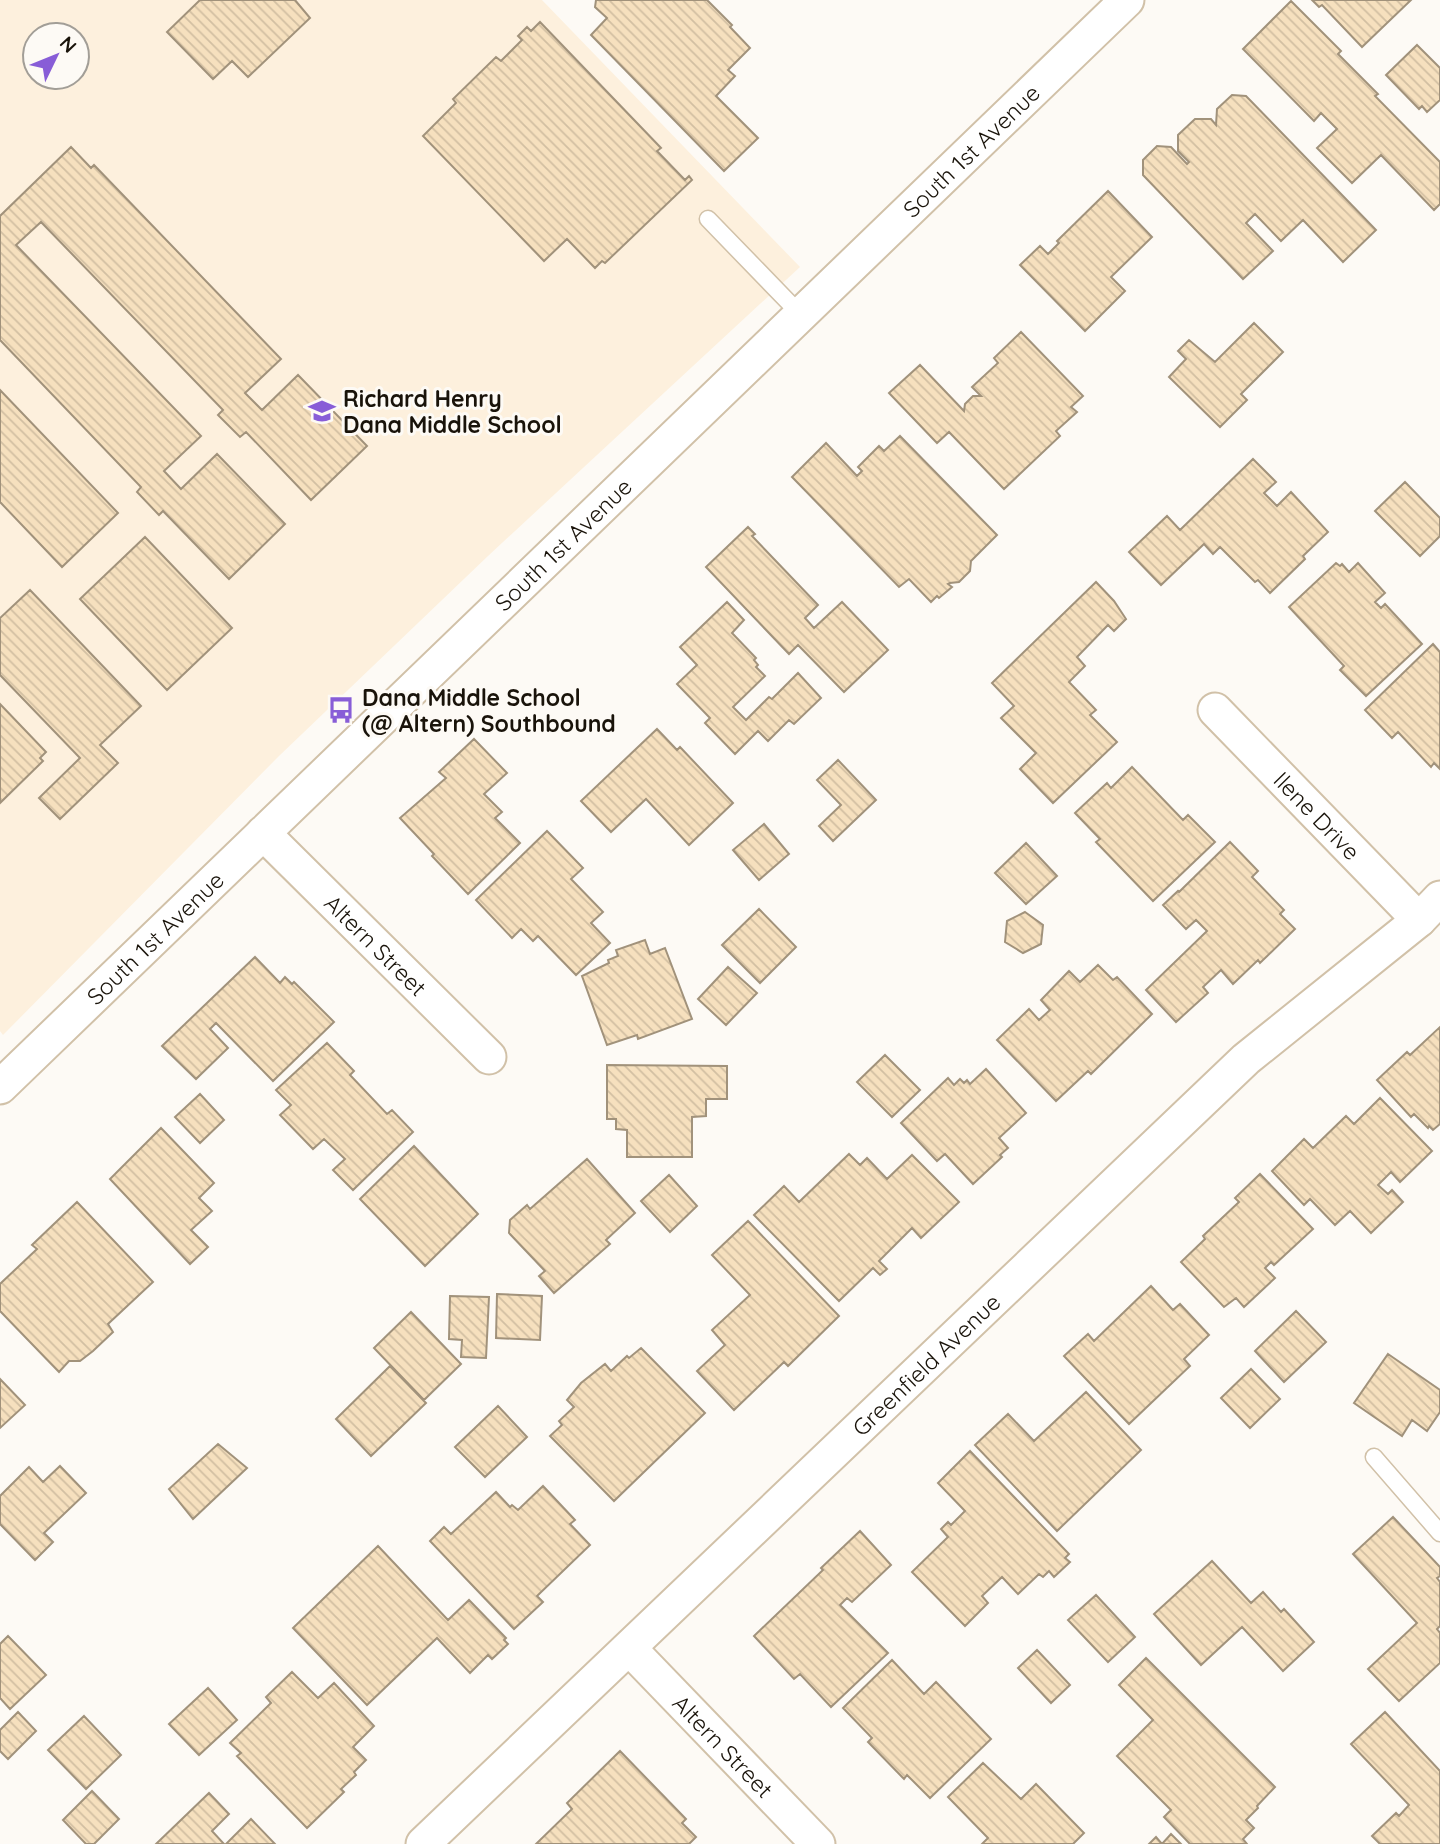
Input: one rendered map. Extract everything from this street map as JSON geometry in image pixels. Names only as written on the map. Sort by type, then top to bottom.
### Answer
[{"type":"street","name":"South 1st Avenue","points":[[0,1087],[1127,0]]},
{"type":"street","name":"Ilene Drive","points":[[1215,710],[1429,909]]},
{"type":"street","name":"Altern Street","points":[[263,833],[489,1058]]},
{"type":"street","name":"Greenfield Avenue","points":[[423,1844],[1246,1059],[1429,909]]},
{"type":"street","name":"Altern Street","points":[[629,1648],[818,1844]]},
{"type":"lane","points":[[708,219],[801,315]]},
{"type":"lane","points":[[1374,1457],[1440,1533]]},
{"type":"shaded area","name":"Richard Henry Dana Middle School","points":[[0,0],[542,0],[800,267],[488,556],[279,756],[3,1035],[0,1031]]},
{"type":"building","points":[[200,0],[295,0],[310,18],[248,77],[232,61],[213,79],[167,32]]},
{"type":"building","points":[[596,0],[707,0],[750,48],[728,70],[735,76],[716,96],[758,138],[724,171],[591,35],[607,18],[595,7]]},
{"type":"building","points":[[1312,0],[1411,0],[1362,47],[1322,5],[1319,7]]},
{"type":"building","points":[[1291,1],[1341,51],[1338,54],[1378,94],[1375,96],[1440,162],[1440,204],[1434,210],[1381,155],[1352,183],[1317,148],[1337,129],[1321,113],[1314,121],[1243,49]]},
{"type":"building","points":[[540,22],[661,148],[657,151],[685,180],[689,176],[692,180],[605,263],[602,261],[595,268],[567,239],[544,261],[423,136],[456,103],[453,99],[496,57],[501,61],[522,40],[518,36],[527,27],[531,31]]},
{"type":"building","points":[[1417,45],[1440,68],[1440,100],[1427,112],[1422,106],[1419,109],[1386,75]]},
{"type":"building","points":[[1232,95],[1246,96],[1376,230],[1343,262],[1303,220],[1281,241],[1255,214],[1246,223],[1273,251],[1243,279],[1143,175],[1143,160],[1157,146],[1171,147],[1187,164],[1189,162],[1178,151],[1178,135],[1195,119],[1211,119],[1216,125],[1217,109]]},
{"type":"building","points":[[71,147],[91,168],[94,165],[281,359],[245,393],[262,410],[298,375],[367,446],[311,500],[246,432],[240,437],[218,415],[223,410],[41,222],[16,245],[201,436],[164,471],[181,489],[217,454],[285,524],[229,579],[163,511],[159,515],[137,492],[141,487],[0,340],[0,216]]},
{"type":"building","points":[[1108,191],[1152,237],[1111,277],[1125,291],[1085,331],[1020,265],[1040,246],[1048,254],[1059,243],[1057,241]]},
{"type":"building","points":[[1254,323],[1283,352],[1241,394],[1247,400],[1220,427],[1169,377],[1186,359],[1178,351],[1189,340],[1215,362]]},
{"type":"building","points":[[1021,332],[1083,396],[1071,407],[1077,412],[1056,431],[1060,436],[1004,489],[949,432],[937,443],[889,393],[920,365],[964,411],[965,404],[973,396],[981,396],[972,387],[998,363],[994,358]]},
{"type":"building","points":[[0,390],[118,513],[62,567],[0,502]]},
{"type":"building","points":[[900,436],[997,535],[971,561],[970,571],[959,582],[948,584],[952,587],[931,602],[909,579],[899,587],[792,477],[826,443],[857,476],[862,471],[858,467],[879,446],[884,451]]},
{"type":"building","points":[[1253,459],[1276,482],[1264,493],[1277,506],[1291,492],[1328,532],[1270,593],[1220,547],[1213,554],[1204,544],[1161,585],[1129,552],[1167,516],[1180,530]]},
{"type":"building","points":[[1405,482],[1440,518],[1440,536],[1420,556],[1375,511]]},
{"type":"building","points":[[748,527],[755,534],[752,536],[818,605],[805,618],[814,628],[842,602],[888,650],[844,692],[798,645],[789,654],[706,567]]},
{"type":"building","points":[[145,537],[232,628],[167,690],[80,599]]},
{"type":"building","points":[[1336,563],[1340,566],[1342,564],[1349,572],[1358,563],[1385,593],[1375,602],[1381,608],[1385,604],[1422,644],[1366,696],[1340,670],[1344,666],[1289,607]]},
{"type":"building","points":[[1096,582],[1126,619],[1114,631],[1108,625],[1077,657],[1085,666],[1069,682],[1096,710],[1090,715],[1117,742],[1053,803],[1020,769],[1036,753],[1001,718],[1014,706],[992,683]]},
{"type":"building","points":[[30,590],[141,706],[100,745],[118,763],[60,819],[39,798],[80,758],[0,675],[0,618]]},
{"type":"building","points":[[727,602],[744,620],[732,633],[756,658],[756,667],[765,676],[733,707],[746,720],[798,673],[821,698],[794,724],[789,720],[768,741],[758,731],[735,754],[705,723],[710,718],[677,684],[697,665],[680,647]]},
{"type":"building","points":[[1433,644],[1440,652],[1440,769],[1434,763],[1431,767],[1398,732],[1392,738],[1365,710]]},
{"type":"building","points":[[0,704],[46,752],[40,758],[43,761],[0,803]]},
{"type":"building","points":[[657,729],[677,750],[680,747],[733,803],[689,845],[646,799],[611,832],[581,801]]},
{"type":"building","points":[[474,739],[507,773],[484,794],[502,812],[495,818],[520,843],[468,894],[400,818],[446,778],[439,772]]},
{"type":"building","points":[[838,760],[876,800],[833,841],[819,826],[841,805],[817,780]]},
{"type":"building","points":[[1132,767],[1183,820],[1188,815],[1215,842],[1153,901],[1096,842],[1100,839],[1075,813],[1107,783],[1111,788]]},
{"type":"building","points":[[764,824],[789,854],[759,880],[733,850]]},
{"type":"building","points":[[547,831],[583,868],[571,879],[603,912],[591,923],[610,943],[576,975],[538,936],[533,941],[521,929],[512,938],[476,900]]},
{"type":"building","points":[[1230,842],[1258,871],[1252,877],[1284,910],[1280,914],[1295,929],[1260,963],[1258,960],[1233,984],[1221,970],[1203,987],[1208,993],[1176,1022],[1146,990],[1207,931],[1196,920],[1186,929],[1163,905]]},
{"type":"building","points":[[1026,843],[1057,876],[1026,904],[995,873]]},
{"type":"building","points":[[759,909],[796,947],[760,983],[722,945]]},
{"type":"building","points":[[1025,912],[1043,925],[1041,944],[1023,953],[1005,942],[1007,921]]},
{"type":"building","points":[[645,940],[650,954],[665,948],[692,1019],[638,1039],[637,1035],[607,1045],[582,976],[609,963],[608,960],[618,956],[616,950]]},
{"type":"building","points":[[255,957],[280,983],[285,977],[292,984],[294,982],[334,1022],[273,1081],[216,1023],[210,1029],[228,1048],[196,1079],[162,1046]]},
{"type":"building","points":[[1098,965],[1113,980],[1117,977],[1152,1014],[1091,1074],[1088,1071],[1056,1101],[997,1040],[1029,1009],[1039,1020],[1050,1010],[1041,1000],[1069,971],[1080,982]]},
{"type":"building","points":[[728,967],[757,993],[726,1025],[698,999]]},
{"type":"building","points":[[1440,1027],[1440,1124],[1433,1130],[1414,1114],[1411,1117],[1377,1080],[1407,1052],[1410,1055]]},
{"type":"building","points":[[327,1043],[354,1071],[350,1075],[387,1114],[392,1110],[413,1132],[353,1190],[333,1170],[345,1159],[324,1139],[313,1149],[280,1115],[291,1105],[276,1090]]},
{"type":"building","points":[[885,1055],[920,1090],[892,1117],[857,1082]]},
{"type":"building","points":[[607,1065],[727,1066],[727,1099],[706,1099],[706,1116],[692,1117],[692,1157],[627,1157],[627,1130],[616,1129],[616,1119],[607,1119]]},
{"type":"building","points":[[986,1069],[1026,1113],[999,1138],[1008,1148],[1000,1155],[1002,1157],[973,1184],[945,1154],[937,1161],[901,1123],[948,1078],[954,1085],[960,1079],[964,1083],[967,1080],[970,1084]]},
{"type":"building","points":[[200,1094],[224,1120],[200,1143],[175,1117]]},
{"type":"building","points":[[1380,1098],[1432,1151],[1400,1182],[1391,1172],[1378,1185],[1388,1194],[1392,1190],[1403,1202],[1371,1233],[1350,1211],[1335,1225],[1310,1199],[1304,1205],[1272,1171],[1304,1139],[1313,1148],[1346,1116],[1354,1124]]},
{"type":"building","points":[[161,1128],[214,1183],[199,1198],[212,1211],[191,1230],[208,1247],[190,1264],[110,1179]]},
{"type":"building","points":[[414,1146],[478,1214],[425,1266],[360,1199]]},
{"type":"building","points":[[849,1154],[860,1165],[867,1158],[887,1179],[912,1155],[959,1202],[921,1238],[912,1228],[879,1261],[887,1269],[880,1275],[873,1268],[839,1301],[754,1215],[784,1186],[799,1202]]},
{"type":"building","points":[[587,1159],[635,1213],[606,1240],[610,1244],[554,1293],[539,1276],[545,1271],[509,1233],[510,1220],[527,1205],[530,1209]]},
{"type":"building","points":[[1260,1174],[1313,1229],[1274,1265],[1271,1262],[1265,1268],[1275,1278],[1244,1307],[1236,1298],[1224,1307],[1181,1262],[1205,1239],[1203,1236],[1239,1202],[1235,1198]]},
{"type":"building","points":[[669,1175],[697,1206],[670,1232],[641,1201]]},
{"type":"building","points":[[77,1202],[153,1282],[108,1324],[113,1332],[80,1361],[69,1361],[59,1372],[0,1311],[0,1284],[37,1249],[32,1245]]},
{"type":"building","points":[[748,1221],[839,1316],[788,1366],[784,1362],[734,1410],[697,1371],[725,1345],[712,1330],[750,1295],[712,1255]]},
{"type":"building","points":[[1151,1286],[1173,1310],[1180,1304],[1209,1335],[1184,1359],[1190,1366],[1129,1424],[1064,1356],[1088,1334],[1094,1341]]},
{"type":"building","points":[[497,1294],[542,1296],[540,1340],[496,1338]]},
{"type":"building","points":[[450,1296],[489,1297],[486,1358],[461,1357],[462,1340],[449,1339]]},
{"type":"building","points":[[1296,1311],[1326,1342],[1284,1382],[1255,1351]]},
{"type":"building","points":[[411,1312],[461,1364],[424,1400],[374,1348]]},
{"type":"building","points":[[641,1348],[705,1413],[614,1501],[550,1436],[562,1425],[559,1421],[574,1407],[567,1400],[581,1383],[605,1364],[611,1371],[627,1356],[629,1358]]},
{"type":"building","points":[[1388,1354],[1440,1390],[1440,1412],[1427,1431],[1412,1420],[1402,1436],[1354,1403]]},
{"type":"building","points":[[390,1366],[426,1403],[371,1456],[336,1419]]},
{"type":"building","points":[[1251,1369],[1280,1399],[1250,1428],[1221,1398]]},
{"type":"building","points":[[0,1379],[25,1405],[0,1428]]},
{"type":"building","points":[[1086,1392],[1141,1450],[1057,1531],[975,1445],[1008,1414],[1034,1441]]},
{"type":"building","points":[[498,1406],[527,1437],[485,1477],[455,1447]]},
{"type":"building","points":[[218,1444],[247,1468],[193,1519],[169,1489]]},
{"type":"building","points":[[970,1451],[1069,1554],[1065,1558],[1070,1562],[1054,1577],[1049,1571],[1043,1577],[1039,1574],[1018,1594],[1002,1577],[982,1596],[988,1603],[965,1626],[912,1572],[948,1537],[941,1529],[948,1522],[951,1525],[965,1511],[938,1483]]},
{"type":"building","points":[[60,1466],[86,1493],[44,1533],[53,1542],[35,1560],[0,1524],[0,1496],[29,1467],[43,1482]]},
{"type":"building","points":[[543,1486],[575,1520],[570,1524],[590,1545],[537,1596],[543,1602],[514,1629],[430,1541],[444,1527],[451,1534],[496,1492],[510,1507],[512,1505],[518,1510]]},
{"type":"building","points":[[1393,1517],[1440,1567],[1440,1576],[1437,1578],[1440,1582],[1440,1626],[1437,1629],[1440,1633],[1440,1663],[1399,1701],[1368,1669],[1417,1623],[1353,1554]]},
{"type":"building","points":[[860,1531],[891,1565],[852,1602],[847,1598],[840,1605],[888,1653],[831,1707],[800,1674],[794,1679],[754,1636]]},
{"type":"building","points":[[378,1546],[448,1620],[469,1600],[506,1638],[504,1640],[508,1644],[492,1659],[488,1655],[470,1673],[437,1638],[367,1705],[293,1628]]},
{"type":"building","points":[[1212,1561],[1251,1603],[1263,1592],[1281,1612],[1284,1609],[1314,1642],[1283,1671],[1242,1627],[1201,1665],[1154,1614]]},
{"type":"building","points":[[1096,1595],[1135,1637],[1108,1662],[1068,1620]]},
{"type":"building","points":[[8,1636],[46,1675],[10,1709],[0,1698],[0,1644]]},
{"type":"building","points":[[1037,1650],[1070,1685],[1051,1703],[1018,1668]]},
{"type":"building","points":[[1146,1658],[1275,1787],[1246,1820],[1254,1828],[1243,1839],[1247,1844],[1190,1844],[1164,1817],[1171,1810],[1117,1756],[1153,1720],[1119,1685]]},
{"type":"building","points":[[892,1660],[924,1694],[936,1682],[991,1739],[930,1798],[907,1775],[904,1779],[868,1742],[872,1738],[843,1708]]},
{"type":"building","points":[[292,1672],[318,1698],[334,1683],[374,1726],[353,1747],[366,1760],[354,1772],[356,1775],[341,1789],[344,1792],[307,1828],[237,1756],[241,1753],[230,1743],[271,1703],[266,1697]]},
{"type":"building","points":[[208,1688],[237,1720],[199,1755],[169,1724]]},
{"type":"building","points":[[18,1712],[36,1731],[8,1759],[0,1751],[0,1730]]},
{"type":"building","points":[[1385,1712],[1440,1771],[1440,1844],[1380,1844],[1372,1836],[1396,1813],[1399,1816],[1409,1805],[1351,1744]]},
{"type":"building","points":[[84,1716],[121,1755],[86,1789],[48,1750]]},
{"type":"building","points":[[620,1751],[686,1819],[682,1823],[696,1837],[689,1844],[536,1844],[572,1809],[567,1803]]},
{"type":"building","points":[[983,1763],[1021,1799],[1036,1784],[1084,1833],[1073,1844],[982,1844],[988,1838],[948,1797]]},
{"type":"building","points":[[92,1791],[119,1819],[94,1844],[86,1844],[63,1820]]},
{"type":"building","points":[[209,1793],[229,1814],[212,1831],[224,1844],[156,1844]]},
{"type":"building","points":[[251,1819],[275,1844],[226,1844]]},
{"type":"building","points":[[1171,1834],[1181,1844],[1162,1844]]},
{"type":"building","points":[[1156,1837],[1162,1844],[1149,1844]]},
{"type":"place","name":"Richard Henry Dana Middle School","points":[[322,411]]},
{"type":"place","name":"Dana Middle School (@ Altern) Southbound","points":[[341,710]]}]
